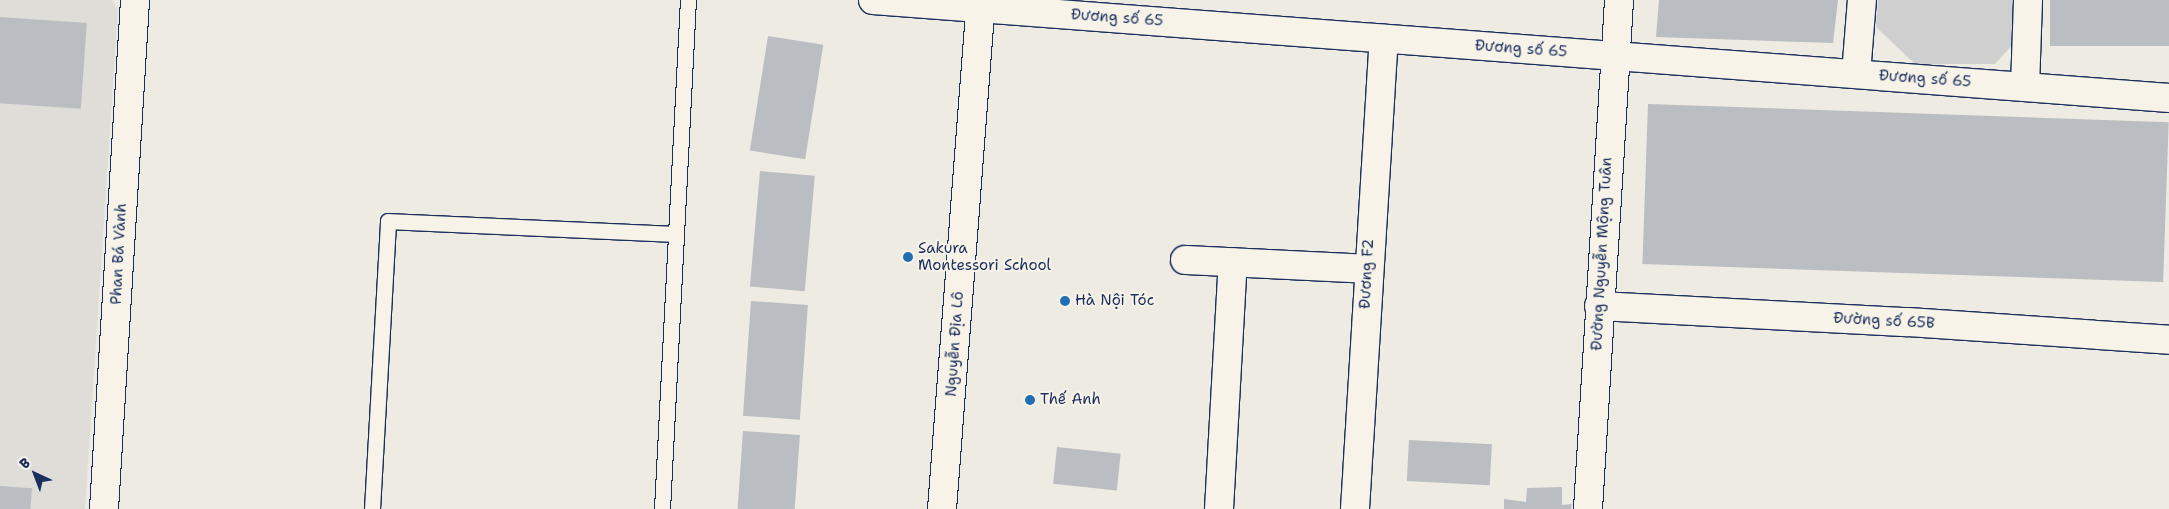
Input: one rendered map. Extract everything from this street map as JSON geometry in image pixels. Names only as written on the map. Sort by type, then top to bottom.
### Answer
[{"type":"street","name":"Phan Bá Vành","points":[[104,509],[135,0]]},
{"type":"street","name":"Đương số 65","points":[[873,0],[981,4],[1384,39],[2169,98]]},
{"type":"street","name":"Đường Nguyễn Mộng Tuân","points":[[1588,509],[1614,56],[1619,0]]},
{"type":"street","points":[[1856,74],[1862,0]]},
{"type":"street","points":[[2025,87],[2028,0]]},
{"type":"street","name":"Nguyễn Địa Lô","points":[[942,509],[981,4]]},
{"type":"street","name":"Đương F2","points":[[1355,509],[1367,269],[1384,39]]},
{"type":"street","points":[[1185,260],[1367,269]]},
{"type":"street","points":[[1219,509],[1233,262]]},
{"type":"street","name":"Đường số 65B","points":[[1599,306],[1908,322],[2169,340]]},
{"type":"lane","points":[[662,509],[674,234],[688,0]]},
{"type":"lane","points":[[372,509],[388,221],[674,234]]},
{"type":"shaded area","points":[[0,0],[112,0],[118,9],[85,509],[0,509]]},
{"type":"shaded area","points":[[1878,0],[2016,0],[2015,42],[1995,64],[1915,64],[1876,27]]},
{"type":"building","points":[[1659,0],[1838,0],[1833,43],[1656,37]]},
{"type":"building","points":[[2050,0],[2169,0],[2169,46],[2050,46]]},
{"type":"building","points":[[0,17],[87,23],[81,109],[0,103]]},
{"type":"building","points":[[768,36],[823,45],[805,159],[750,151]]},
{"type":"building","points":[[1648,104],[2169,122],[2163,282],[1642,264]]},
{"type":"building","points":[[760,171],[815,176],[805,291],[750,287]]},
{"type":"building","points":[[751,301],[808,305],[800,420],[743,416]]},
{"type":"building","points":[[743,431],[800,435],[795,509],[738,509]]},
{"type":"building","points":[[1409,440],[1492,444],[1490,485],[1407,481]]},
{"type":"building","points":[[1057,447],[1121,454],[1117,490],[1053,484]]},
{"type":"building","points":[[0,486],[32,488],[30,509],[0,509]]},
{"type":"building","points":[[1562,487],[1562,505],[1572,504],[1571,509],[1504,509],[1504,499],[1526,502],[1527,488]]},
{"type":"place","name":"Sakura Montessori School","points":[[908,257]]},
{"type":"place","name":"Hà Nội Tóc","points":[[1065,301]]},
{"type":"place","name":"Thế Anh","points":[[1030,400]]}]
